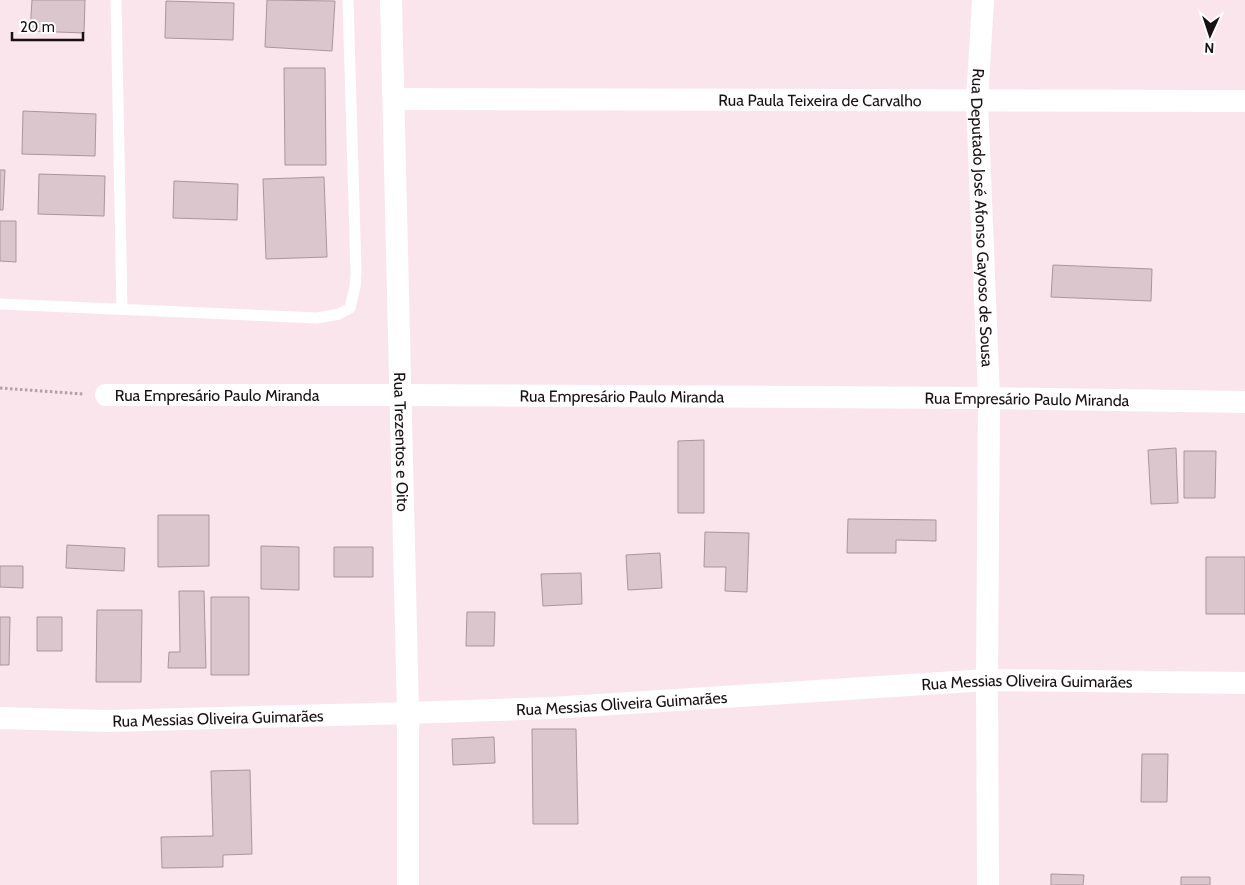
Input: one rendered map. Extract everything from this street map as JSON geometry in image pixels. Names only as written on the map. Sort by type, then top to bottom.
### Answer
[{"type":"street","name":"Rua Trezentos e Oito","points":[[391,0],[408,713],[408,885]]},
{"type":"street","name":"Rua Deputado José Afonso Gayoso de Sousa","points":[[983,0],[977,101],[989,398],[988,885]]},
{"type":"street","name":"Rua Paula Teixeira de Carvalho","points":[[394,100],[1245,101]]},
{"type":"street","name":"Rua Empresário Paulo Miranda","points":[[106,395],[989,398],[1245,402]]},
{"type":"street","name":"Rua Messias Oliveira Guimarães","points":[[0,718],[108,721],[552,708],[987,680],[1245,683]]},
{"type":"lane","points":[[116,0],[122,309]]},
{"type":"lane","points":[[0,304],[317,318],[330,317],[350,308],[356,273],[348,0]]},
{"type":"path","name":"Rua Empresário Paulo Miranda","points":[[0,388],[106,395]]},
{"type":"building","points":[[32,0],[85,0],[84,33],[30,31]]},
{"type":"building","points":[[267,0],[335,1],[332,51],[265,47]]},
{"type":"building","points":[[166,1],[234,3],[233,40],[165,38]]},
{"type":"building","points":[[284,68],[325,68],[326,165],[285,165]]},
{"type":"building","points":[[23,111],[96,114],[95,156],[22,154]]},
{"type":"building","points":[[0,170],[5,170],[3,210],[0,210]]},
{"type":"building","points":[[39,174],[105,176],[104,216],[38,214]]},
{"type":"building","points":[[324,177],[327,257],[266,259],[263,179]]},
{"type":"building","points":[[174,181],[238,184],[237,220],[173,218]]},
{"type":"building","points":[[0,221],[16,221],[16,262],[0,261]]},
{"type":"building","points":[[1053,265],[1152,269],[1151,301],[1051,297]]},
{"type":"building","points":[[704,440],[704,513],[678,513],[678,441]]},
{"type":"building","points":[[1176,448],[1178,503],[1151,504],[1148,450]]},
{"type":"building","points":[[1184,451],[1216,451],[1215,498],[1184,498]]},
{"type":"building","points":[[158,515],[209,515],[209,566],[158,567]]},
{"type":"building","points":[[848,519],[936,520],[936,541],[896,540],[896,553],[847,553]]},
{"type":"building","points":[[705,532],[749,533],[747,592],[725,591],[726,567],[704,567]]},
{"type":"building","points":[[67,545],[125,548],[124,571],[66,568]]},
{"type":"building","points":[[261,546],[299,547],[299,590],[261,589]]},
{"type":"building","points":[[334,547],[373,547],[373,577],[334,577]]},
{"type":"building","points":[[660,553],[662,588],[628,590],[626,555]]},
{"type":"building","points":[[1206,557],[1245,557],[1245,614],[1206,614]]},
{"type":"building","points":[[0,566],[23,566],[23,588],[0,587]]},
{"type":"building","points":[[581,573],[582,604],[543,606],[541,574]]},
{"type":"building","points":[[179,591],[204,591],[206,668],[168,668],[169,652],[180,652]]},
{"type":"building","points":[[211,597],[249,597],[249,675],[211,675]]},
{"type":"building","points":[[97,610],[142,610],[141,682],[96,682]]},
{"type":"building","points":[[467,612],[495,612],[494,646],[466,646]]},
{"type":"building","points":[[0,617],[10,617],[9,665],[0,665]]},
{"type":"building","points":[[37,617],[62,617],[62,651],[37,651]]},
{"type":"building","points":[[532,729],[576,729],[578,824],[533,824]]},
{"type":"building","points":[[494,737],[495,763],[453,765],[452,739]]},
{"type":"building","points":[[1142,754],[1168,754],[1167,802],[1141,802]]},
{"type":"building","points":[[250,770],[252,854],[223,855],[223,867],[162,868],[161,837],[213,836],[211,771]]},
{"type":"building","points":[[1051,874],[1084,875],[1083,885],[1051,885]]},
{"type":"building","points":[[1181,877],[1210,877],[1210,885],[1181,885]]}]
